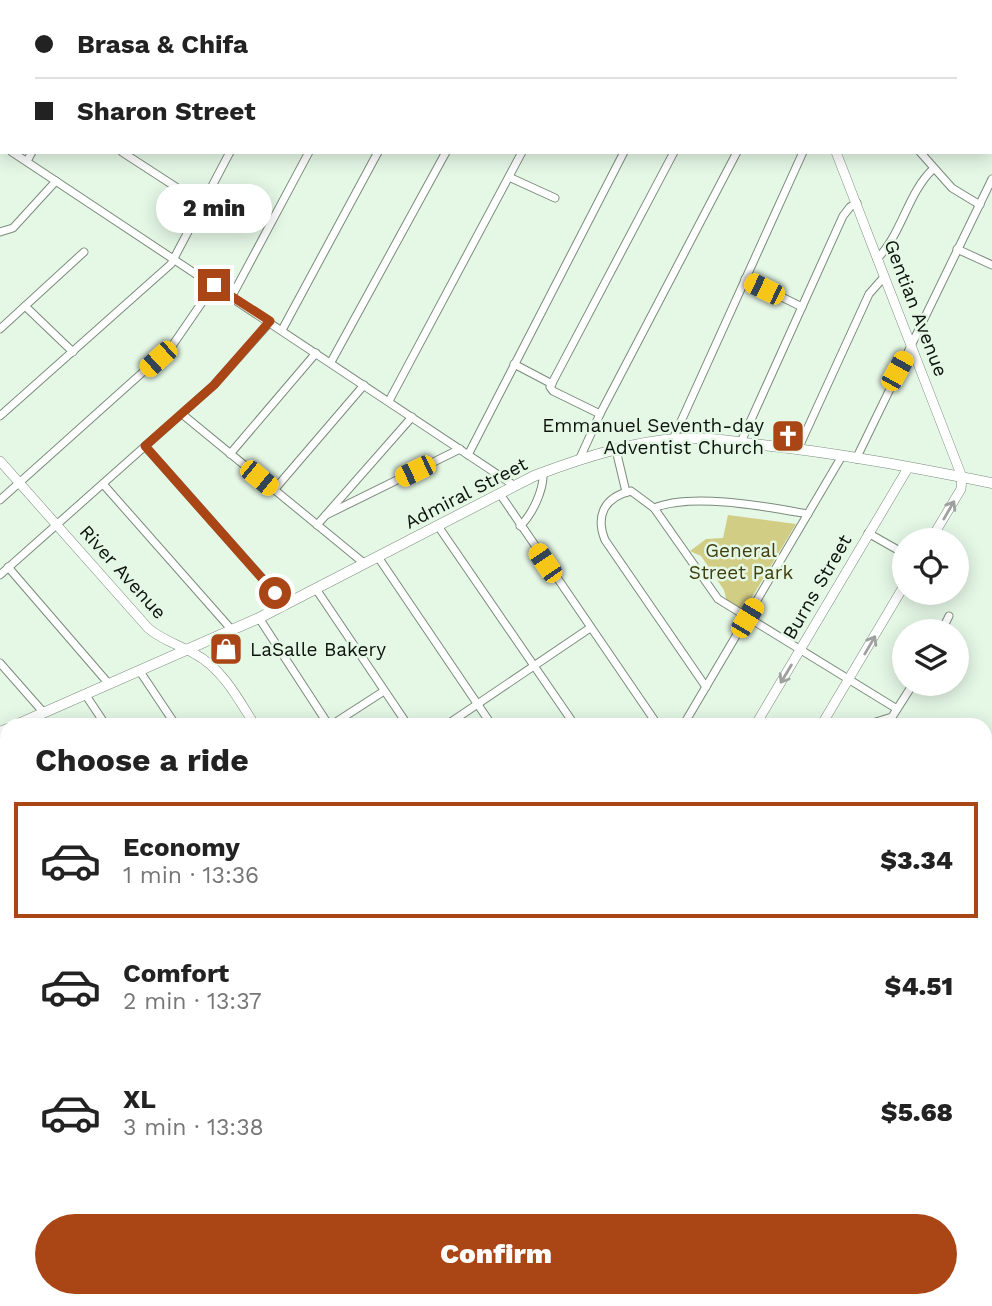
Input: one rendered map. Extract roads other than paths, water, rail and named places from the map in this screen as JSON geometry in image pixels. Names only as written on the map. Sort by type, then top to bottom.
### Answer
[{"type":"main road","name":"Admiral Street","points":[[39,718],[139,670],[259,618],[515,486],[579,460],[616,450],[673,439],[707,438],[798,449],[992,483]]},
{"type":"street","points":[[15,154],[515,486]]},
{"type":"street","points":[[27,161],[32,154]]},
{"type":"street","points":[[125,154],[202,204]]},
{"type":"street","points":[[0,416],[174,259],[229,154]]},
{"type":"street","points":[[232,296],[308,154]]},
{"type":"street","points":[[282,330],[377,154]]},
{"type":"street","points":[[331,362],[445,154]]},
{"type":"street","points":[[388,401],[521,154]]},
{"type":"street","points":[[468,455],[623,154]]},
{"type":"street","points":[[552,387],[673,154]]},
{"type":"street","points":[[579,460],[600,414],[736,154]]},
{"type":"street","points":[[673,439],[802,154]]},
{"type":"street","name":"Gentian Avenue","points":[[837,154],[962,477]]},
{"type":"street","points":[[922,154],[956,191],[980,205]]},
{"type":"street","points":[[877,258],[896,235],[921,182],[933,169]]},
{"type":"street","points":[[509,177],[555,198]]},
{"type":"street","points":[[856,459],[992,179]]},
{"type":"street","points":[[0,232],[13,228],[56,181]]},
{"type":"street","points":[[741,442],[844,216],[850,207],[857,204]]},
{"type":"street","points":[[957,249],[992,265]]},
{"type":"street","points":[[0,329],[84,252]]},
{"type":"street","points":[[798,449],[869,295],[884,278]]},
{"type":"street","points":[[745,279],[802,307]]},
{"type":"street","points":[[0,500],[172,346],[214,285]]},
{"type":"street","points":[[25,306],[73,352]]},
{"type":"street","points":[[0,575],[214,385],[270,321]]},
{"type":"street","points":[[230,454],[316,353]]},
{"type":"street","points":[[514,364],[600,414]]},
{"type":"street","points":[[274,490],[364,385]]},
{"type":"street","points":[[182,414],[365,564]]},
{"type":"street","points":[[317,525],[412,417]]},
{"type":"street","points":[[145,446],[286,604]]},
{"type":"street","points":[[326,515],[460,449]]},
{"type":"street","points":[[616,450],[626,492]]},
{"type":"street","points":[[688,718],[842,456]]},
{"type":"street","name":"River Avenue","points":[[0,461],[150,629],[162,640],[195,654],[217,671],[250,718]]},
{"type":"street","name":"Burns Street","points":[[760,718],[908,468]]},
{"type":"street","points":[[520,526],[528,517],[541,487],[543,473]]},
{"type":"street","points":[[938,528],[961,489],[962,477]]},
{"type":"street","points":[[103,484],[231,629]]},
{"type":"street","points":[[706,687],[601,531],[601,514],[606,504],[616,495],[626,492],[639,494],[654,508],[712,593],[747,618],[897,709]]},
{"type":"street","points":[[500,494],[653,718]]},
{"type":"street","points":[[654,508],[685,502],[719,503],[808,514]]},
{"type":"street","points":[[438,526],[569,718]]},
{"type":"street","points":[[868,533],[892,547]]},
{"type":"street","points":[[378,557],[487,718]]},
{"type":"street","points":[[8,567],[109,684]]},
{"type":"street","points":[[316,589],[403,718]]},
{"type":"street","points":[[825,718],[850,681],[893,605]]},
{"type":"street","points":[[259,618],[327,718]]},
{"type":"street","points":[[458,718],[590,628]]},
{"type":"street","points":[[0,663],[39,718]]},
{"type":"street","points":[[139,670],[171,718]]},
{"type":"street","points":[[341,718],[384,691]]},
{"type":"street","points":[[85,695],[101,718]]},
{"type":"street","points":[[889,718],[905,696]]},
{"type":"place","name":"Emmanuel Seventh-day Adventist Church","points":[[788,436]]},
{"type":"place","name":"LaSalle Bakery","points":[[226,649]]},
{"type":"park label","name":"General Street Park","points":[[741,561]]}]
